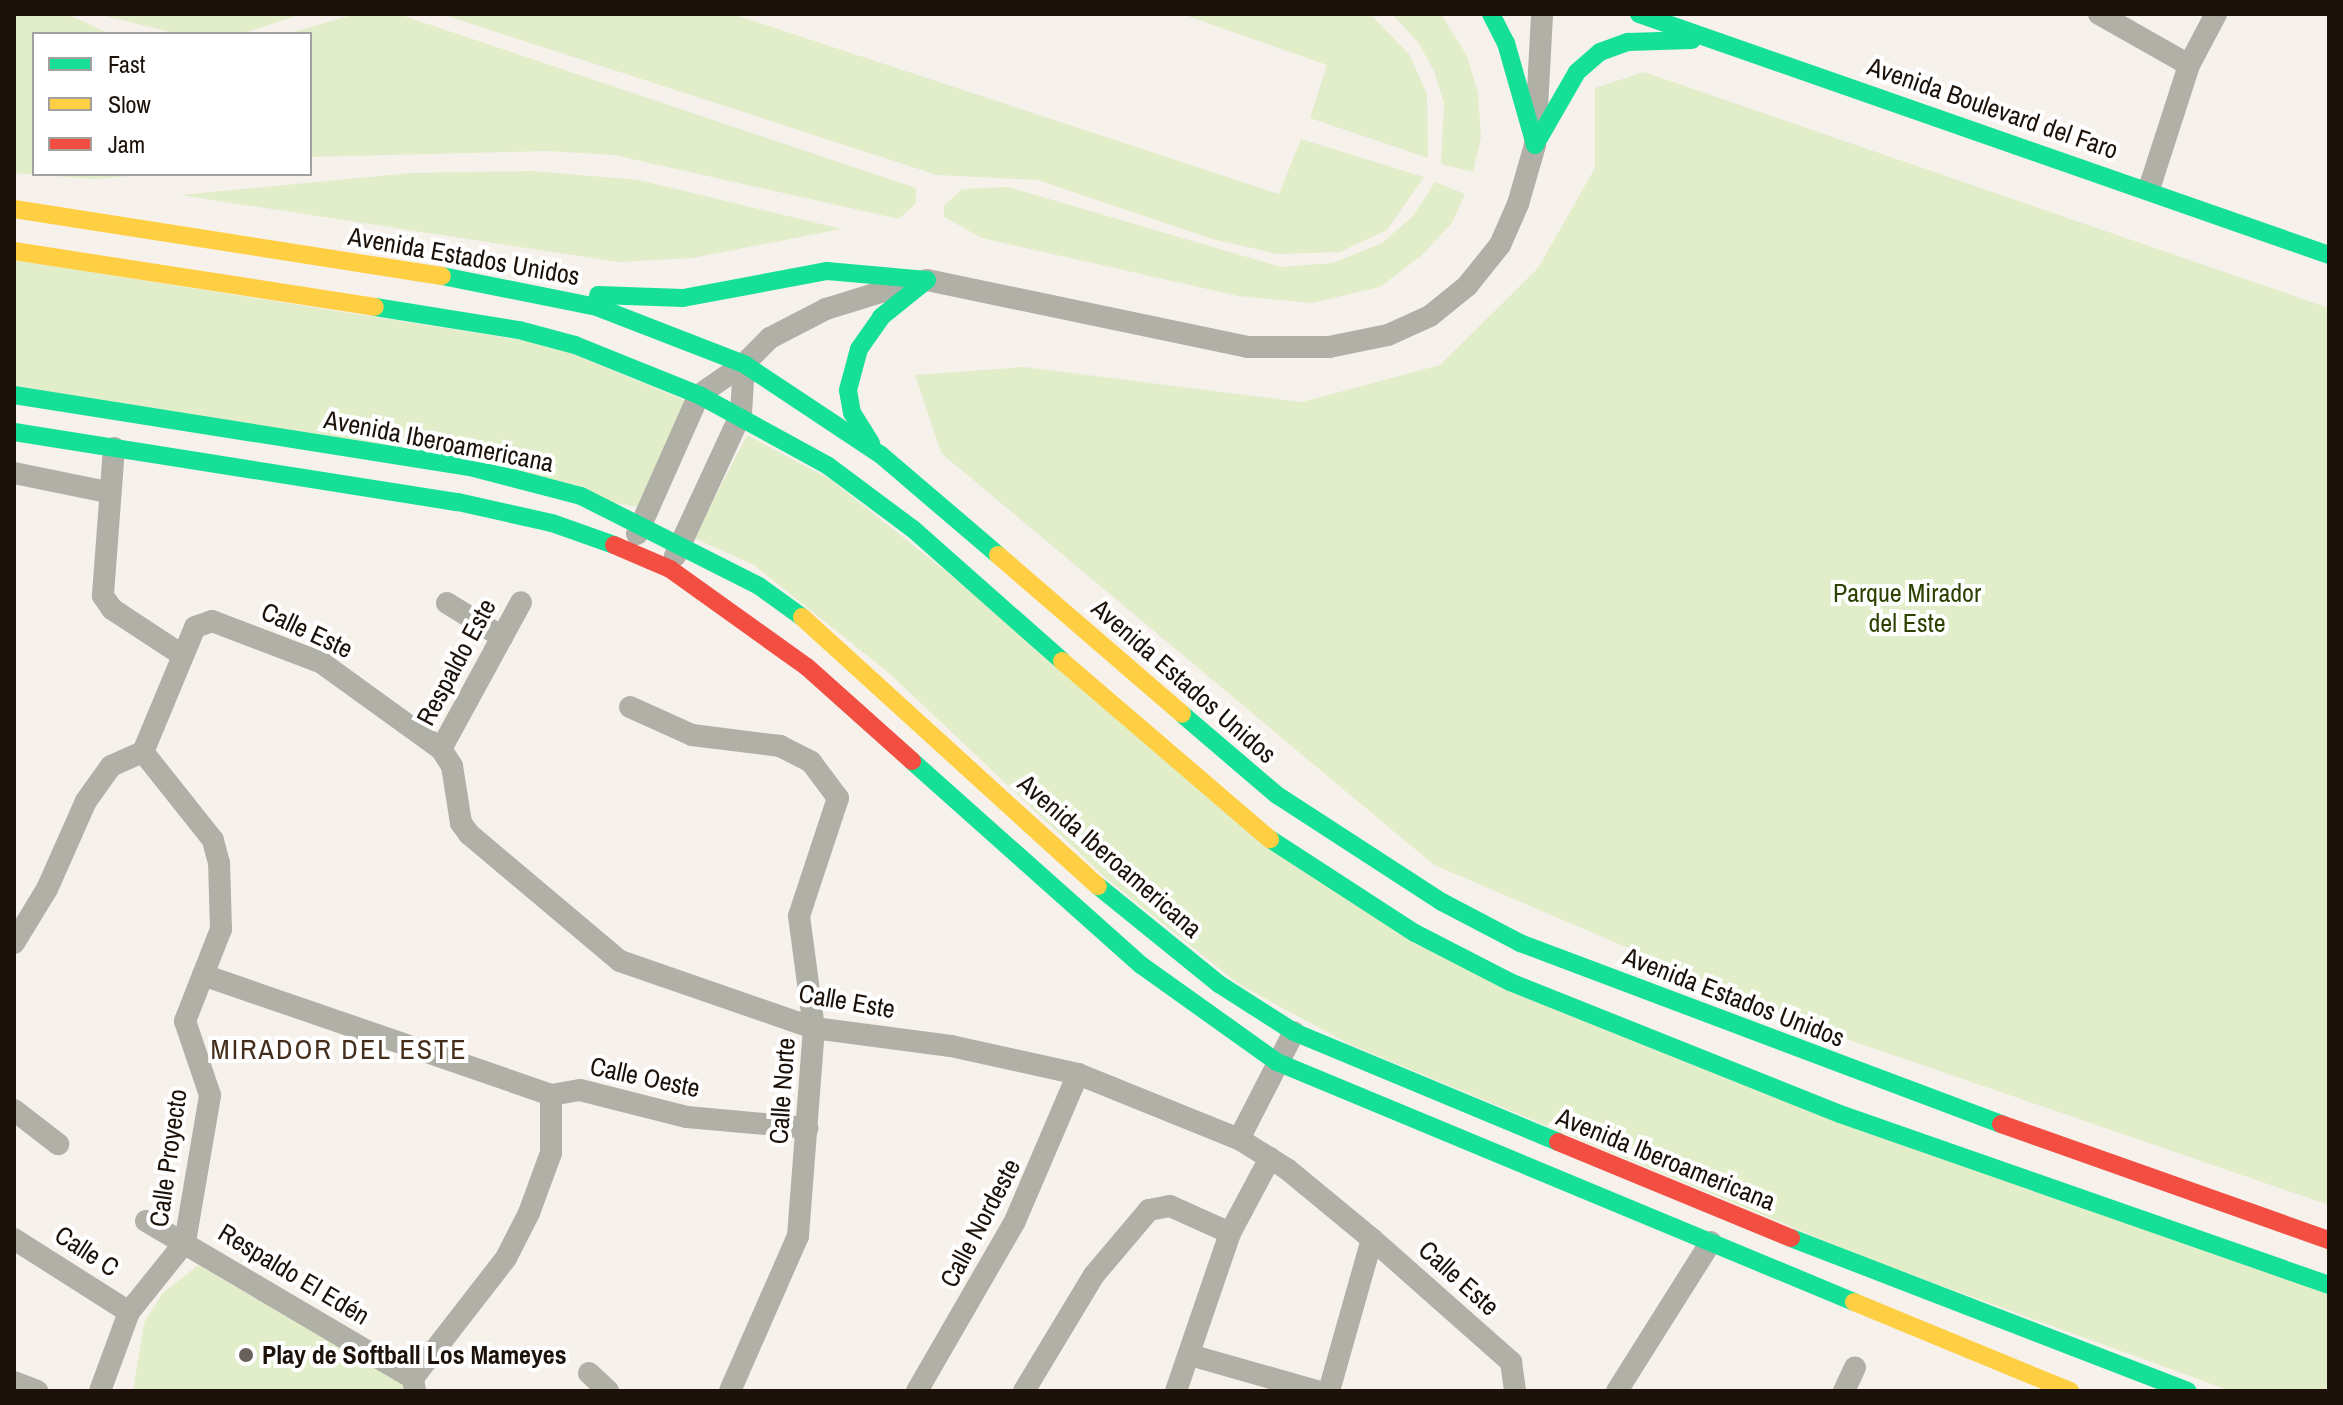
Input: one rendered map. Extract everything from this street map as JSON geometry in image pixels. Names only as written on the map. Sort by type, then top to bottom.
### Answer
[{"type":"street","points":[[1491,14],[1506,43],[1535,145]]},
{"type":"street","points":[[1535,145],[1542,14]]},
{"type":"street","name":"Avenida Boulevard del Faro","points":[[1639,14],[2149,189],[2329,255]]},
{"type":"street","points":[[2099,14],[2189,65]]},
{"type":"street","points":[[2149,189],[2189,65],[2216,14]]},
{"type":"street","points":[[515,287],[643,300],[683,298],[827,271],[927,280],[1248,347],[1329,347],[1388,335],[1430,316],[1467,286],[1500,245],[1535,145],[1577,72],[1600,52],[1628,42],[1711,40]]},
{"type":"street","name":"Avenida Estados Unidos","points":[[14,209],[515,287],[597,307],[744,364],[881,455],[1277,795],[1442,902],[1520,943],[1848,1093],[2329,1285]]},
{"type":"street","name":"Avenida Estados Unidos","points":[[14,251],[519,330],[575,345],[699,395],[741,414],[827,465],[913,529],[1228,808],[1287,852],[1415,933],[1510,982],[1848,1093],[2329,1240]]},
{"type":"street","points":[[630,550],[699,395],[744,364],[770,338],[826,309],[927,280]]},
{"type":"street","points":[[881,455],[852,413],[848,390],[859,349],[881,317],[927,280]]},
{"type":"street","points":[[670,569],[741,414],[744,364]]},
{"type":"street","name":"Avenida Iberoamericana","points":[[14,395],[474,468],[581,496],[642,523],[759,586],[825,634],[1093,882],[1219,984],[1294,1032],[1820,1250],[2188,1391]]},
{"type":"street","points":[[14,432],[458,502],[552,523],[630,550],[670,569],[807,667],[1141,965],[1277,1062],[2070,1391]]},
{"type":"street","points":[[14,943],[47,889],[92,791],[111,766],[143,752],[182,655],[112,609],[103,596],[107,492],[114,448]]},
{"type":"street","points":[[14,473],[107,492]]},
{"type":"street","name":"Respaldo Este","points":[[441,749],[521,602]]},
{"type":"street","points":[[447,603],[502,637]]},
{"type":"street","name":"Calle Este","points":[[182,655],[201,621],[251,634],[322,663],[441,749],[452,766],[461,823],[469,834],[616,959],[688,988],[814,1028],[951,1046],[1078,1074],[1239,1139],[1270,1158],[1372,1239],[1511,1362],[1515,1391]]},
{"type":"street","name":"Calle Norte","points":[[630,707],[692,735],[780,746],[810,761],[838,798],[799,916],[814,1028],[808,1128],[795,1246],[730,1391]]},
{"type":"street","name":"Calle Proyecto","points":[[100,1391],[129,1312],[185,1242],[210,1095],[185,1021],[221,929],[217,850],[143,752]]},
{"type":"street","name":"Calle Oeste","points":[[203,975],[551,1095],[580,1090],[687,1117],[808,1128]]},
{"type":"street","points":[[1239,1139],[1294,1032]]},
{"type":"street","name":"Calle Nordeste","points":[[917,1391],[1015,1221],[1078,1074]]},
{"type":"street","points":[[414,1384],[506,1258],[529,1213],[551,1153],[551,1095]]},
{"type":"street","points":[[14,1110],[58,1144]]},
{"type":"street","points":[[1176,1391],[1230,1233],[1270,1158]]},
{"type":"street","points":[[1024,1391],[1094,1275],[1149,1210],[1170,1206],[1230,1233]]},
{"type":"street","name":"Respaldo El Edén","points":[[146,1221],[414,1384]]},
{"type":"street","name":"Calle C","points":[[14,1239],[129,1312]]},
{"type":"street","points":[[1329,1391],[1372,1239]]},
{"type":"street","points":[[1617,1391],[1711,1242]]},
{"type":"street","points":[[1190,1355],[1316,1391]]},
{"type":"street","points":[[1844,1391],[1855,1367]]},
{"type":"street","points":[[589,1373],[608,1391]]},
{"type":"street","points":[[14,1382],[37,1391]]},
{"type":"green space","points":[[14,14],[67,14],[106,32],[32,32],[32,174],[14,173]]},
{"type":"green space","points":[[98,14],[302,14],[247,32],[170,32]]},
{"type":"green space","points":[[441,14],[732,14],[1279,194],[1301,139],[1424,177],[1387,230],[1340,252],[1277,254],[1212,239],[1038,180],[937,175]]},
{"type":"green space","points":[[1182,14],[1370,14],[1409,54],[1427,94],[1428,158],[1310,118],[1327,65]]},
{"type":"green space","points":[[1392,14],[1441,14],[1467,56],[1478,93],[1481,138],[1473,172],[1441,164],[1444,103],[1434,71],[1418,42]]},
{"type":"green space","points":[[401,15],[916,188],[916,203],[899,219],[614,155],[547,151],[312,157],[312,32],[293,32],[349,16]]},
{"type":"green space","name":"Parque Mirador del Este","points":[[1644,72],[2329,308],[2329,1205],[1823,1031],[1434,865],[941,453],[915,375],[1024,367],[1302,402],[1440,365],[1538,268],[1595,168],[1595,88]]},
{"type":"green space","points":[[532,171],[639,180],[842,229],[692,258],[618,262],[180,195],[411,173]]},
{"type":"green space","points":[[54,176],[129,176],[94,179]]},
{"type":"green space","points":[[1435,182],[1465,194],[1452,223],[1421,256],[1380,287],[1312,303],[1238,296],[982,238],[944,217],[944,206],[962,189],[1008,187],[1281,267],[1333,263],[1382,243],[1413,216]]},
{"type":"green space","points":[[14,260],[552,345],[686,401],[637,507],[14,385]]},
{"type":"green space","points":[[747,435],[830,479],[1415,944],[2329,1295],[2329,1391],[2231,1391],[1884,1265],[1351,1045],[1240,985],[1108,880],[890,674],[754,565],[694,538]]},
{"type":"green space","name":"Play de Softball Los Mameyes","points":[[198,1265],[409,1388],[409,1391],[133,1391],[144,1323],[162,1294]]},
{"type":"traffic: fast","points":[[1491,14],[1506,43],[1535,145]]},
{"type":"traffic: fast","points":[[1639,14],[2329,255]]},
{"type":"traffic: fast","points":[[1535,145],[1577,72],[1600,52],[1628,42],[1692,40]]},
{"type":"traffic: fast","points":[[598,295],[683,298],[827,271],[927,280]]},
{"type":"traffic: fast","points":[[442,276],[597,307],[744,364],[881,455],[998,555]]},
{"type":"traffic: fast","points":[[871,443],[852,413],[848,390],[859,349],[881,317],[927,280]]},
{"type":"traffic: fast","points":[[375,307],[519,330],[575,345],[699,395],[827,465],[913,529],[1062,661]]},
{"type":"traffic: fast","points":[[14,395],[474,468],[581,496],[759,586],[802,617]]},
{"type":"traffic: fast","points":[[14,432],[458,502],[552,523],[614,545]]},
{"type":"traffic: fast","points":[[1182,714],[1277,795],[1442,902],[1520,943],[2001,1124]]},
{"type":"traffic: fast","points":[[912,761],[1141,965],[1277,1062],[1854,1302]]},
{"type":"traffic: fast","points":[[1270,839],[1415,933],[1510,982],[1840,1114],[2329,1285]]},
{"type":"traffic: fast","points":[[1098,886],[1219,984],[1294,1032],[1558,1142]]},
{"type":"traffic: fast","points":[[1791,1238],[2188,1391]]},
{"type":"traffic: slow","points":[[14,209],[442,276]]},
{"type":"traffic: slow","points":[[14,251],[375,307]]},
{"type":"traffic: slow","points":[[998,555],[1182,714]]},
{"type":"traffic: slow","points":[[802,617],[1098,886]]},
{"type":"traffic: slow","points":[[1062,661],[1270,839]]},
{"type":"traffic: slow","points":[[1854,1302],[2070,1391]]},
{"type":"traffic: jam","points":[[614,545],[670,569],[807,667],[912,761]]},
{"type":"traffic: jam","points":[[2001,1124],[2329,1240]]},
{"type":"traffic: jam","points":[[1558,1142],[1791,1238]]},
{"type":"place","name":"Play de Softball Los Mameyes","points":[[246,1355]]},
{"type":"district","name":"MIRADOR DEL ESTE","points":[[339,1049]]}]
